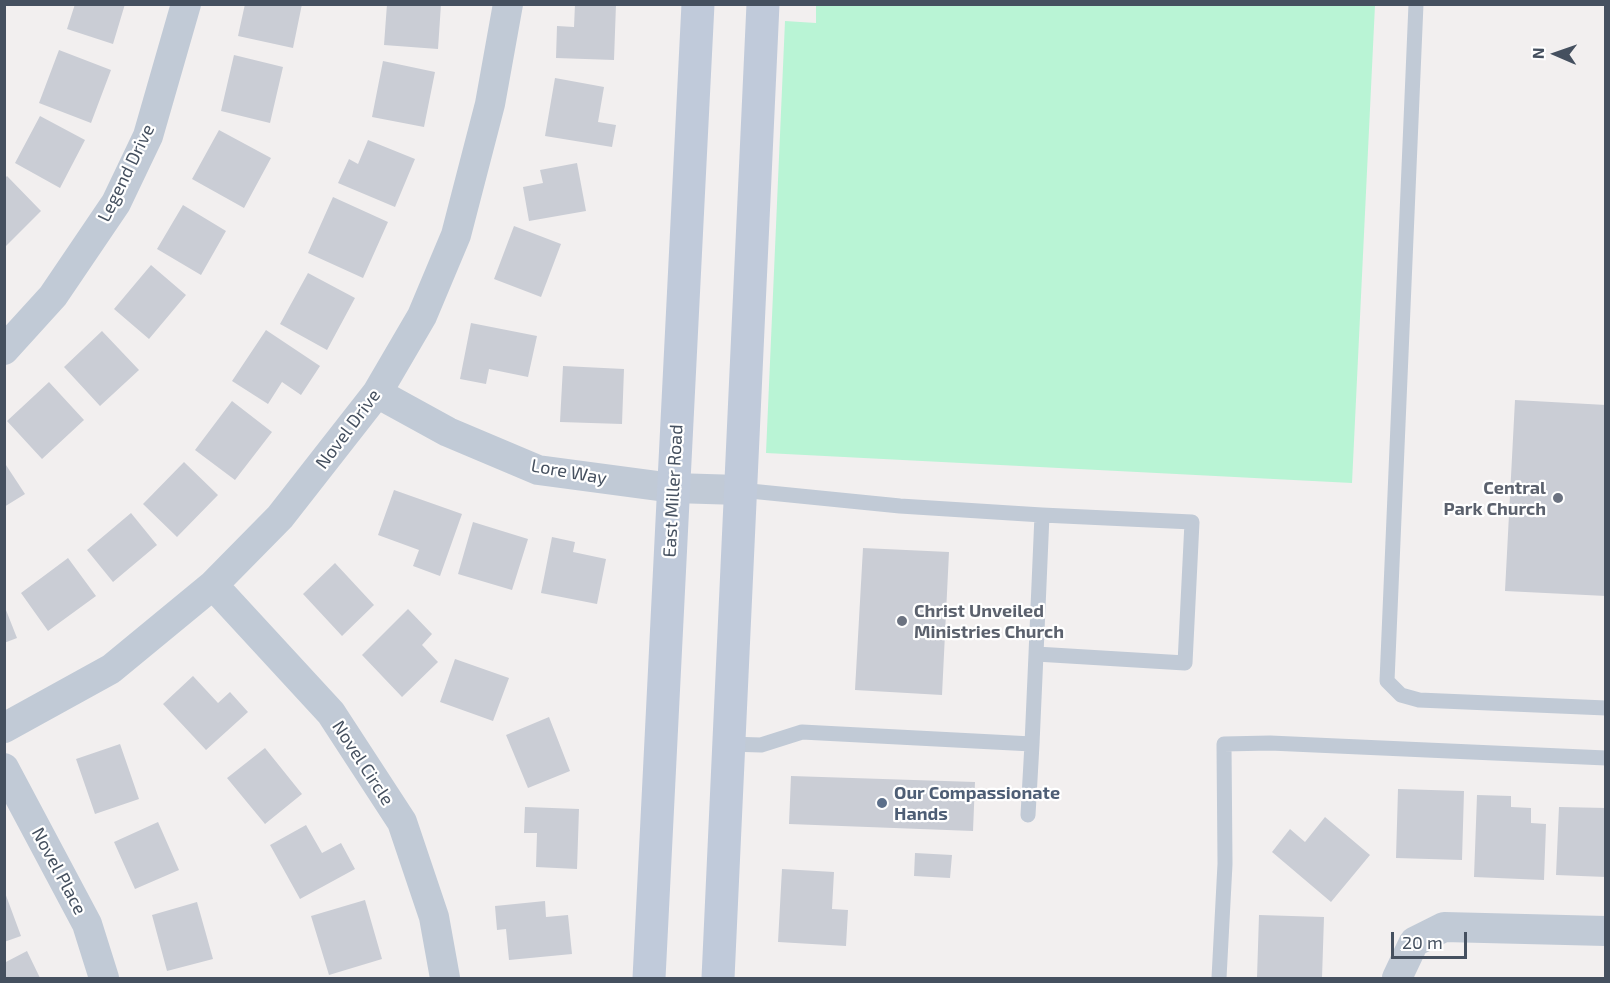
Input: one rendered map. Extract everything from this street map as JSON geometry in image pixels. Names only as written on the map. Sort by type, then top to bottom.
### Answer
[{"type":"main road","name":"East Miller Road","points":[[649,978],[698,4]]},
{"type":"main road","points":[[717,978],[763,4]]},
{"type":"street","name":"Legend Drive","points":[[4,350],[53,296],[116,203],[148,136],[186,4]]},
{"type":"street","name":"Novel Drive","points":[[4,728],[111,669],[213,585],[280,517],[377,393],[422,316],[456,235],[490,104],[508,4]]},
{"type":"street","name":"Lore Way","points":[[377,393],[448,432],[538,470],[673,488],[740,490]]},
{"type":"street","name":"Novel Circle","points":[[213,585],[330,713],[402,822],[434,917],[445,978]]},
{"type":"street","name":"Novel Place","points":[[4,768],[87,924],[104,978]]},
{"type":"street","points":[[1397,978],[1414,942],[1444,927],[1605,931]]},
{"type":"lane","points":[[1416,4],[1387,681],[1401,694],[1419,700],[1605,708]]},
{"type":"lane","points":[[740,490],[900,506],[1192,522],[1185,663],[1036,654]]},
{"type":"lane","points":[[1028,814],[1042,515]]},
{"type":"lane","points":[[728,744],[761,745],[802,732],[1032,744]]},
{"type":"lane","points":[[1219,978],[1225,864],[1224,744],[1270,743],[1605,758]]},
{"type":"green space","points":[[816,5],[1375,5],[1352,483],[766,453],[785,21],[816,23]]},
{"type":"building","points":[[75,4],[125,4],[113,44],[67,29]]},
{"type":"building","points":[[245,4],[302,4],[293,48],[238,36]]},
{"type":"building","points":[[387,4],[441,4],[438,49],[384,45]]},
{"type":"building","points":[[575,4],[616,4],[614,60],[556,58],[557,26],[574,27]]},
{"type":"building","points":[[59,50],[111,70],[91,123],[39,103]]},
{"type":"building","points":[[234,55],[283,67],[270,123],[221,111]]},
{"type":"building","points":[[383,61],[435,72],[424,127],[372,117]]},
{"type":"building","points":[[555,78],[604,87],[598,122],[616,125],[612,147],[545,136]]},
{"type":"building","points":[[40,116],[85,140],[60,188],[15,163]]},
{"type":"building","points":[[219,130],[271,158],[244,208],[192,179]]},
{"type":"building","points":[[368,140],[415,159],[395,207],[338,183],[349,159],[358,164]]},
{"type":"building","points":[[577,163],[586,211],[529,221],[523,187],[543,183],[540,170]]},
{"type":"building","points":[[7,176],[41,211],[4,248],[4,179]]},
{"type":"building","points":[[333,197],[388,222],[363,278],[308,253]]},
{"type":"building","points":[[183,205],[226,231],[201,275],[157,249]]},
{"type":"building","points":[[514,226],[561,244],[541,297],[494,279]]},
{"type":"building","points":[[151,265],[186,295],[149,339],[114,309]]},
{"type":"building","points":[[308,273],[355,298],[327,350],[280,324]]},
{"type":"building","points":[[471,323],[537,336],[528,377],[489,369],[486,384],[460,379]]},
{"type":"building","points":[[266,330],[320,366],[301,395],[282,382],[268,404],[232,381]]},
{"type":"building","points":[[102,331],[139,370],[100,406],[64,367]]},
{"type":"building","points":[[563,366],[624,369],[622,424],[560,422]]},
{"type":"building","points":[[49,382],[84,420],[42,459],[7,421]]},
{"type":"building","name":"Central Park Church","points":[[1515,400],[1606,405],[1606,596],[1505,591]]},
{"type":"building","points":[[232,401],[272,432],[235,480],[195,450]]},
{"type":"building","points":[[4,462],[25,494],[4,507]]},
{"type":"building","points":[[184,462],[218,495],[177,537],[143,504]]},
{"type":"building","points":[[394,490],[462,514],[440,576],[413,566],[419,550],[378,535]]},
{"type":"building","points":[[131,513],[157,545],[113,582],[87,550]]},
{"type":"building","points":[[473,522],[528,539],[512,590],[458,574]]},
{"type":"building","points":[[552,537],[575,542],[573,552],[606,559],[597,604],[541,593]]},
{"type":"building","name":"Christ Unveiled Ministries Church","points":[[863,548],[949,552],[942,695],[855,690]]},
{"type":"building","points":[[68,558],[96,596],[48,631],[21,593]]},
{"type":"building","points":[[335,563],[374,605],[342,636],[303,594]]},
{"type":"building","points":[[4,605],[17,638],[4,643]]},
{"type":"building","points":[[408,609],[432,634],[422,645],[438,662],[402,697],[362,655]]},
{"type":"building","points":[[455,659],[509,678],[493,721],[440,702]]},
{"type":"building","points":[[193,676],[218,703],[230,692],[248,712],[206,750],[163,704]]},
{"type":"building","points":[[549,717],[570,771],[528,788],[506,735]]},
{"type":"building","points":[[120,744],[139,799],[95,814],[76,759]]},
{"type":"building","points":[[265,748],[302,794],[265,824],[227,778]]},
{"type":"building","name":"Our Compassionate Hands","points":[[791,776],[975,782],[973,831],[789,824]]},
{"type":"building","points":[[1398,789],[1464,791],[1462,860],[1396,858]]},
{"type":"building","points":[[1477,795],[1511,796],[1511,807],[1531,808],[1531,823],[1546,824],[1544,880],[1474,877]]},
{"type":"building","points":[[525,807],[579,809],[577,869],[536,867],[537,833],[524,833]]},
{"type":"building","points":[[1559,807],[1606,808],[1606,877],[1556,875]]},
{"type":"building","points":[[1325,817],[1370,855],[1331,902],[1272,852],[1290,829],[1305,842]]},
{"type":"building","points":[[158,822],[179,870],[135,889],[114,842]]},
{"type":"building","points":[[306,825],[322,853],[341,843],[355,869],[300,899],[270,845]]},
{"type":"building","points":[[915,853],[952,855],[950,878],[914,876]]},
{"type":"building","points":[[782,869],[834,872],[832,909],[848,910],[846,946],[778,942]]},
{"type":"building","points":[[4,890],[21,936],[4,942]]},
{"type":"building","points":[[365,900],[382,959],[329,975],[311,916]]},
{"type":"building","points":[[545,901],[546,917],[568,915],[572,954],[509,960],[506,929],[497,930],[495,906]]},
{"type":"building","points":[[197,902],[213,959],[167,971],[152,915]]},
{"type":"building","points":[[1259,915],[1324,917],[1322,978],[1257,978]]},
{"type":"building","points":[[27,951],[40,978],[4,978],[4,963]]},
{"type":"place","name":"Central Park Church","points":[[1558,498]]},
{"type":"place","name":"Christ Unveiled Ministries Church","points":[[902,621]]},
{"type":"place","name":"Our Compassionate Hands","points":[[882,803]]}]
